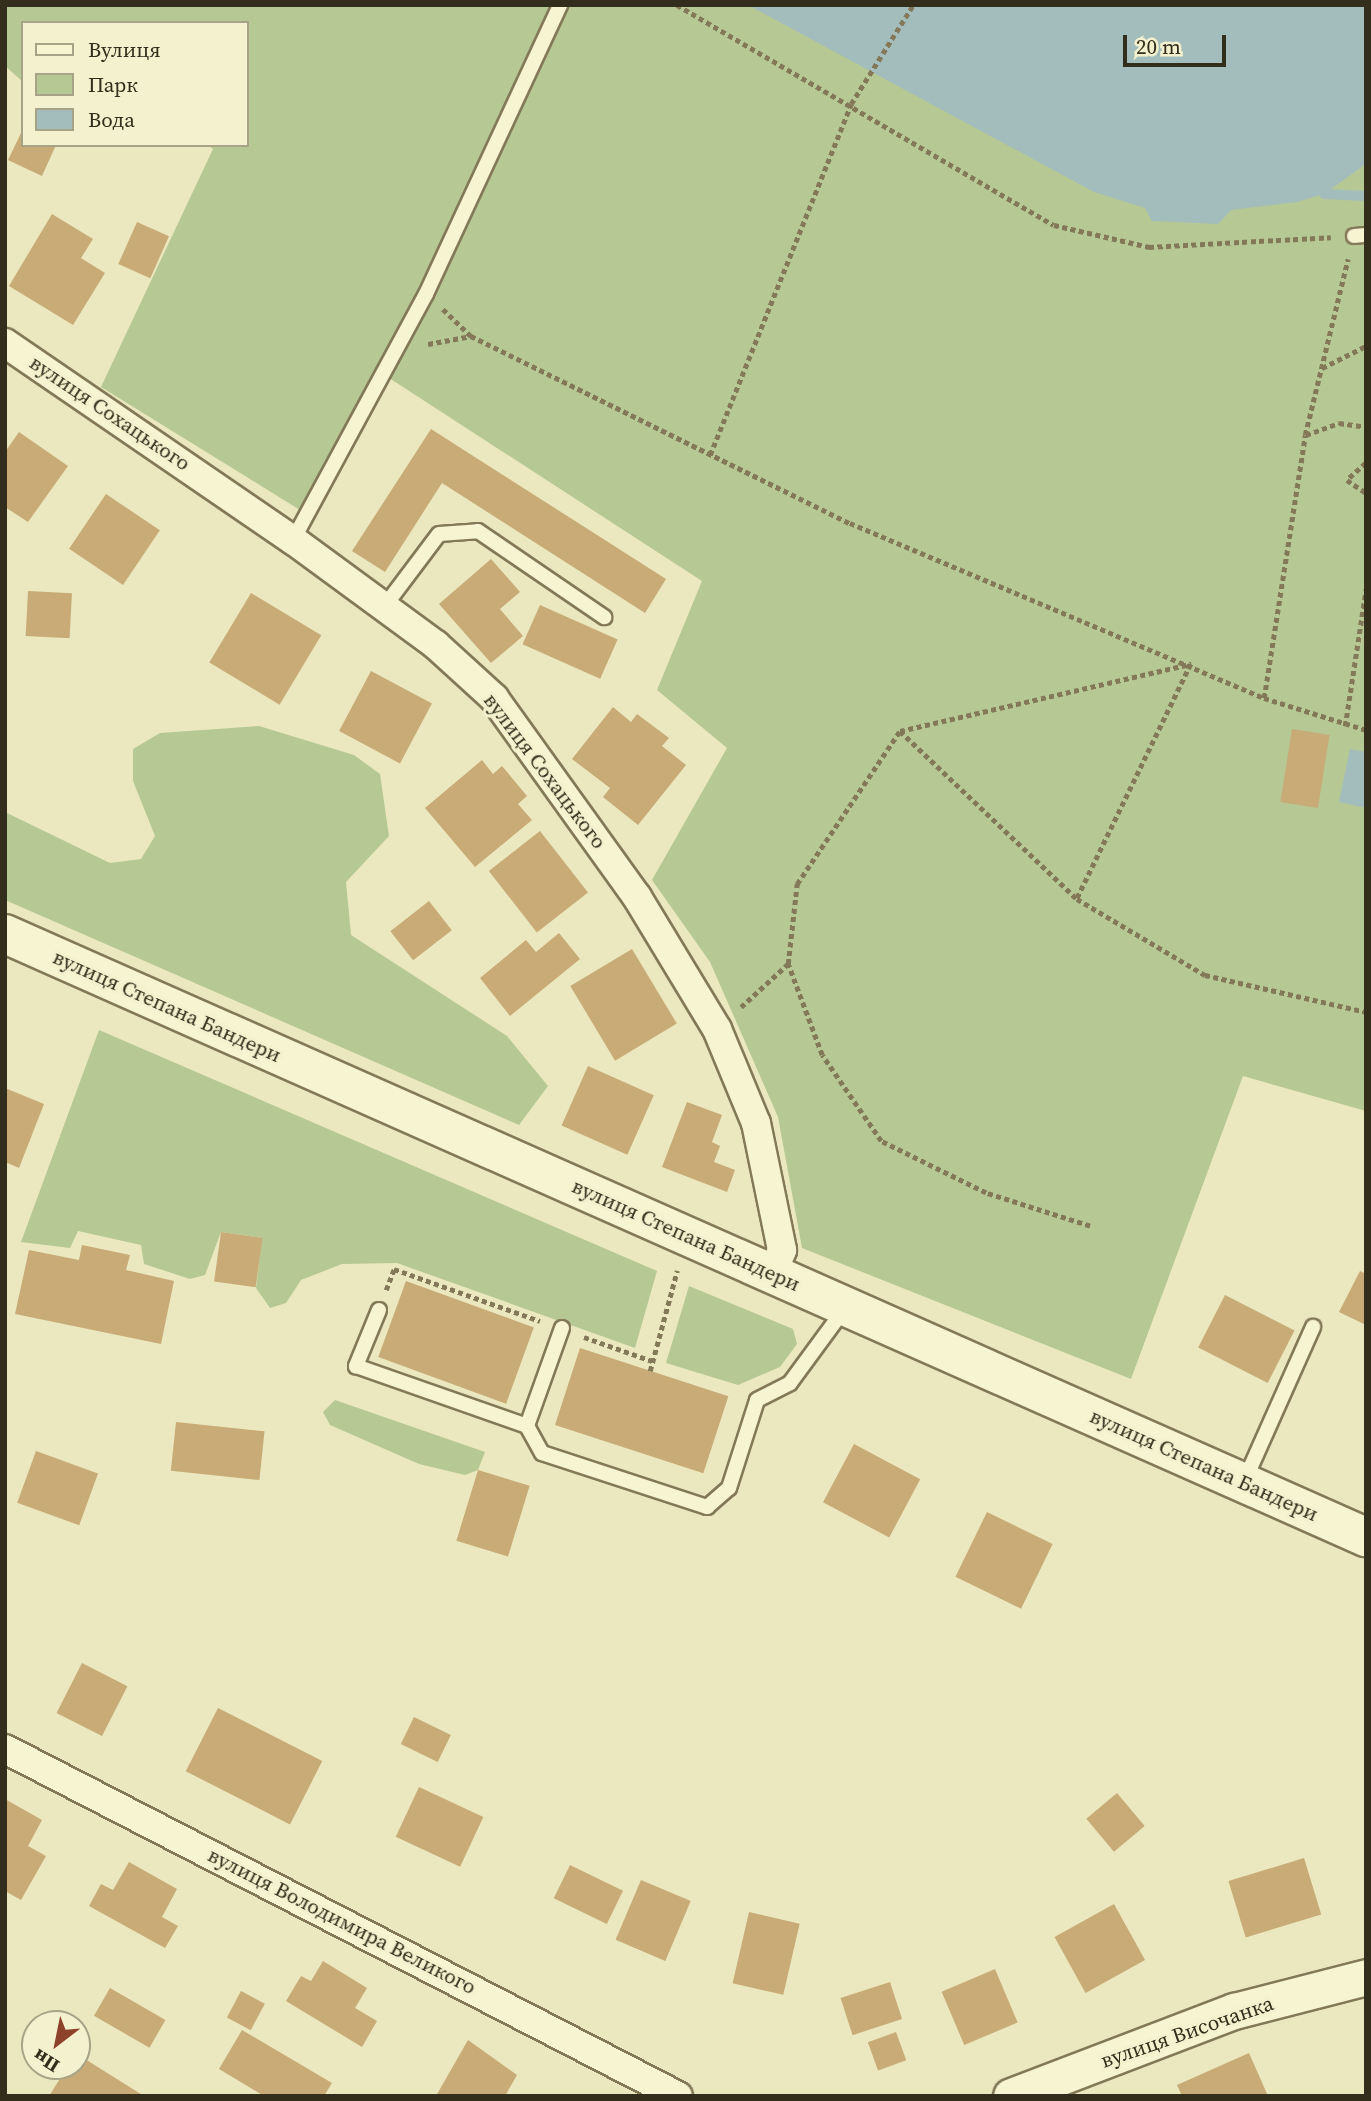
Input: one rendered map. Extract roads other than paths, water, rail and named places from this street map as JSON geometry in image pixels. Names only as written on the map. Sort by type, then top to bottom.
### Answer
[{"type":"main road","name":"вулиця Степана Бандери","points":[[5,934],[1366,1537]]},
{"type":"street","name":"вулиця Сохацького","points":[[5,343],[293,540],[436,645],[494,698],[637,897],[717,1029],[756,1123],[782,1250],[773,1272]]},
{"type":"street","name":"вулиця Володимира Великого","points":[[5,1749],[678,2096]]},
{"type":"street","name":"вулиця Височанка","points":[[1029,2092],[1234,2011],[1366,1977]]},
{"type":"lane","points":[[293,540],[426,294],[560,5]]},
{"type":"lane","points":[[384,607],[439,534],[478,531],[604,617]]},
{"type":"lane","points":[[379,1310],[356,1366],[527,1426],[542,1453],[707,1507],[729,1488],[757,1400],[790,1383],[846,1307]]},
{"type":"lane","points":[[1244,1483],[1313,1327]]},
{"type":"lane","points":[[527,1426],[562,1328]]},
{"type":"water","points":[[748,5],[1366,5],[1366,164],[1324,194],[1297,202],[1231,210],[1218,224],[1152,221],[1145,208],[1094,192]]},
{"type":"water","points":[[1350,749],[1366,752],[1366,808],[1339,802]]},
{"type":"waterway","points":[[1324,194],[1366,196]]}]
